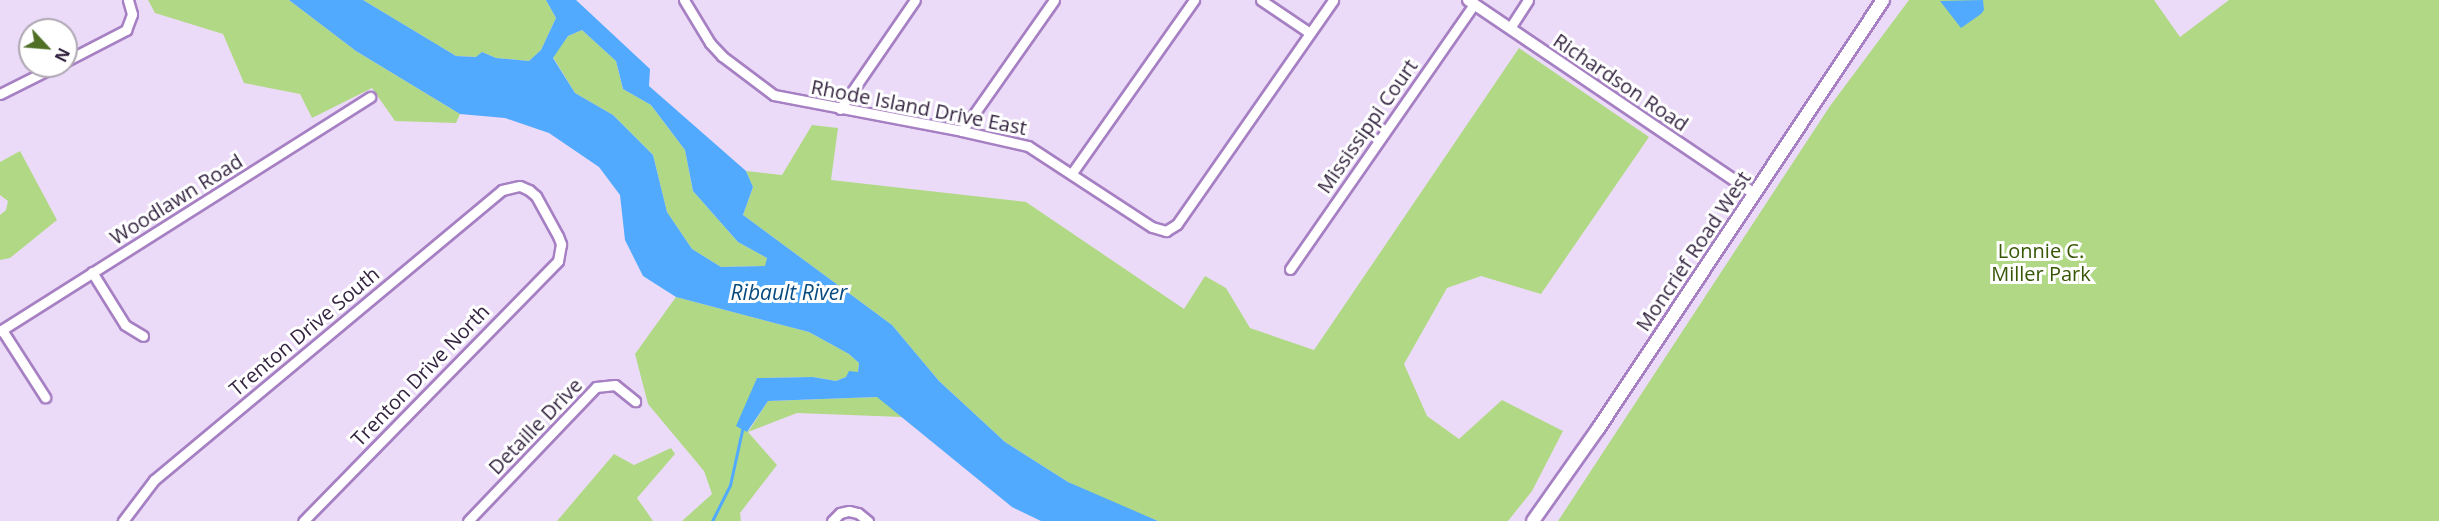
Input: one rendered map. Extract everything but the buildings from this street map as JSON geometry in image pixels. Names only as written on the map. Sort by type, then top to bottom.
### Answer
[{"type":"main road","name":"Moncrief Road West","points":[[1533,521],[1755,194],[1882,0]]},
{"type":"street","points":[[78,55],[126,30],[132,14],[128,0]]},
{"type":"street","name":"Rhode Island Drive East","points":[[684,0],[710,43],[722,56],[765,91],[785,99],[962,131],[1028,146],[1152,227],[1166,231],[1177,224],[1310,33]]},
{"type":"street","points":[[840,109],[915,0]]},
{"type":"street","points":[[962,131],[1054,0]]},
{"type":"street","points":[[1072,173],[1194,0]]},
{"type":"street","points":[[1261,0],[1310,33],[1334,0]]},
{"type":"street","points":[[1509,28],[1528,0]]},
{"type":"street","name":"Richardson Road","points":[[1471,2],[1755,194]]},
{"type":"street","name":"Mississippi Court","points":[[1290,269],[1471,2]]},
{"type":"street","points":[[0,94],[32,78]]},
{"type":"street","name":"Woodlawn Road","points":[[1,330],[370,97]]},
{"type":"street","name":"Trenton Drive South","points":[[123,521],[154,480],[502,190],[520,186],[536,196],[558,236],[561,253]]},
{"type":"street","name":"Trenton Drive North","points":[[303,521],[476,342],[553,267],[561,253]]},
{"type":"street","points":[[92,272],[125,325],[142,336]]},
{"type":"street","points":[[1,330],[45,397]]},
{"type":"street","name":"Detaille Drive","points":[[468,521],[596,387],[615,385],[635,401]]},
{"type":"street","points":[[832,521],[840,513],[849,511],[858,513],[868,521]]},
{"type":"green space","points":[[148,0],[289,0],[356,51],[460,114],[456,123],[395,121],[372,88],[312,118],[300,94],[244,83],[223,34],[155,13]]},
{"type":"green space","points":[[363,0],[546,0],[556,18],[541,50],[529,61],[496,58],[482,52],[477,57],[456,56]]},
{"type":"green space","name":"Lonnie C. Miller Park","points":[[1909,0],[2154,0],[2180,37],[2229,0],[2439,0],[2439,521],[1558,521],[1830,106]]},
{"type":"green space","points":[[582,30],[616,61],[623,89],[651,105],[685,150],[693,191],[738,242],[767,258],[766,266],[721,267],[692,249],[667,212],[653,155],[613,115],[575,93],[553,57],[568,36]]},
{"type":"green space","points":[[1519,48],[1649,137],[1541,294],[1481,276],[1447,288],[1404,364],[1427,416],[1459,439],[1502,400],[1563,431],[1532,491],[1508,521],[1158,521],[1120,506],[1068,482],[1005,442],[939,381],[892,325],[743,215],[753,187],[746,171],[782,175],[812,125],[838,128],[831,180],[1026,202],[1184,309],[1205,276],[1226,288],[1250,328],[1314,350]]},
{"type":"green space","points":[[20,151],[57,220],[10,258],[0,260],[0,215],[6,210],[8,201],[0,195],[0,162]]},
{"type":"green space","points":[[676,297],[809,332],[849,354],[859,363],[858,372],[836,381],[813,377],[757,378],[748,432],[777,465],[740,513],[741,521],[682,521],[712,494],[704,471],[648,404],[635,354]]},
{"type":"green space","points":[[878,397],[902,417],[797,413],[748,432],[768,401]]},
{"type":"green space","points":[[671,448],[675,454],[637,498],[653,521],[557,521],[614,454],[634,465]]},
{"type":"water","name":"Ribault River","points":[[289,0],[363,0],[456,56],[476,57],[482,52],[496,58],[529,61],[541,50],[556,18],[546,0],[576,0],[650,69],[649,86],[746,171],[753,187],[743,215],[892,325],[939,381],[1005,442],[1068,482],[1158,521],[1041,521],[1012,507],[877,397],[768,401],[747,432],[736,426],[757,378],[813,377],[836,381],[846,377],[849,371],[858,372],[859,363],[849,354],[809,332],[676,297],[643,276],[625,240],[620,195],[599,167],[549,133],[505,118],[460,114],[356,51]],"holes":[[[582,30],[616,61],[623,89],[651,105],[685,150],[693,191],[738,242],[767,258],[765,266],[721,267],[692,249],[667,212],[653,155],[613,115],[575,93],[553,58],[568,36]]]},
{"type":"water","points":[[1983,0],[1984,10],[1981,14],[1961,28],[1940,1]]},
{"type":"waterway","points":[[712,521],[730,485],[743,426]]}]
